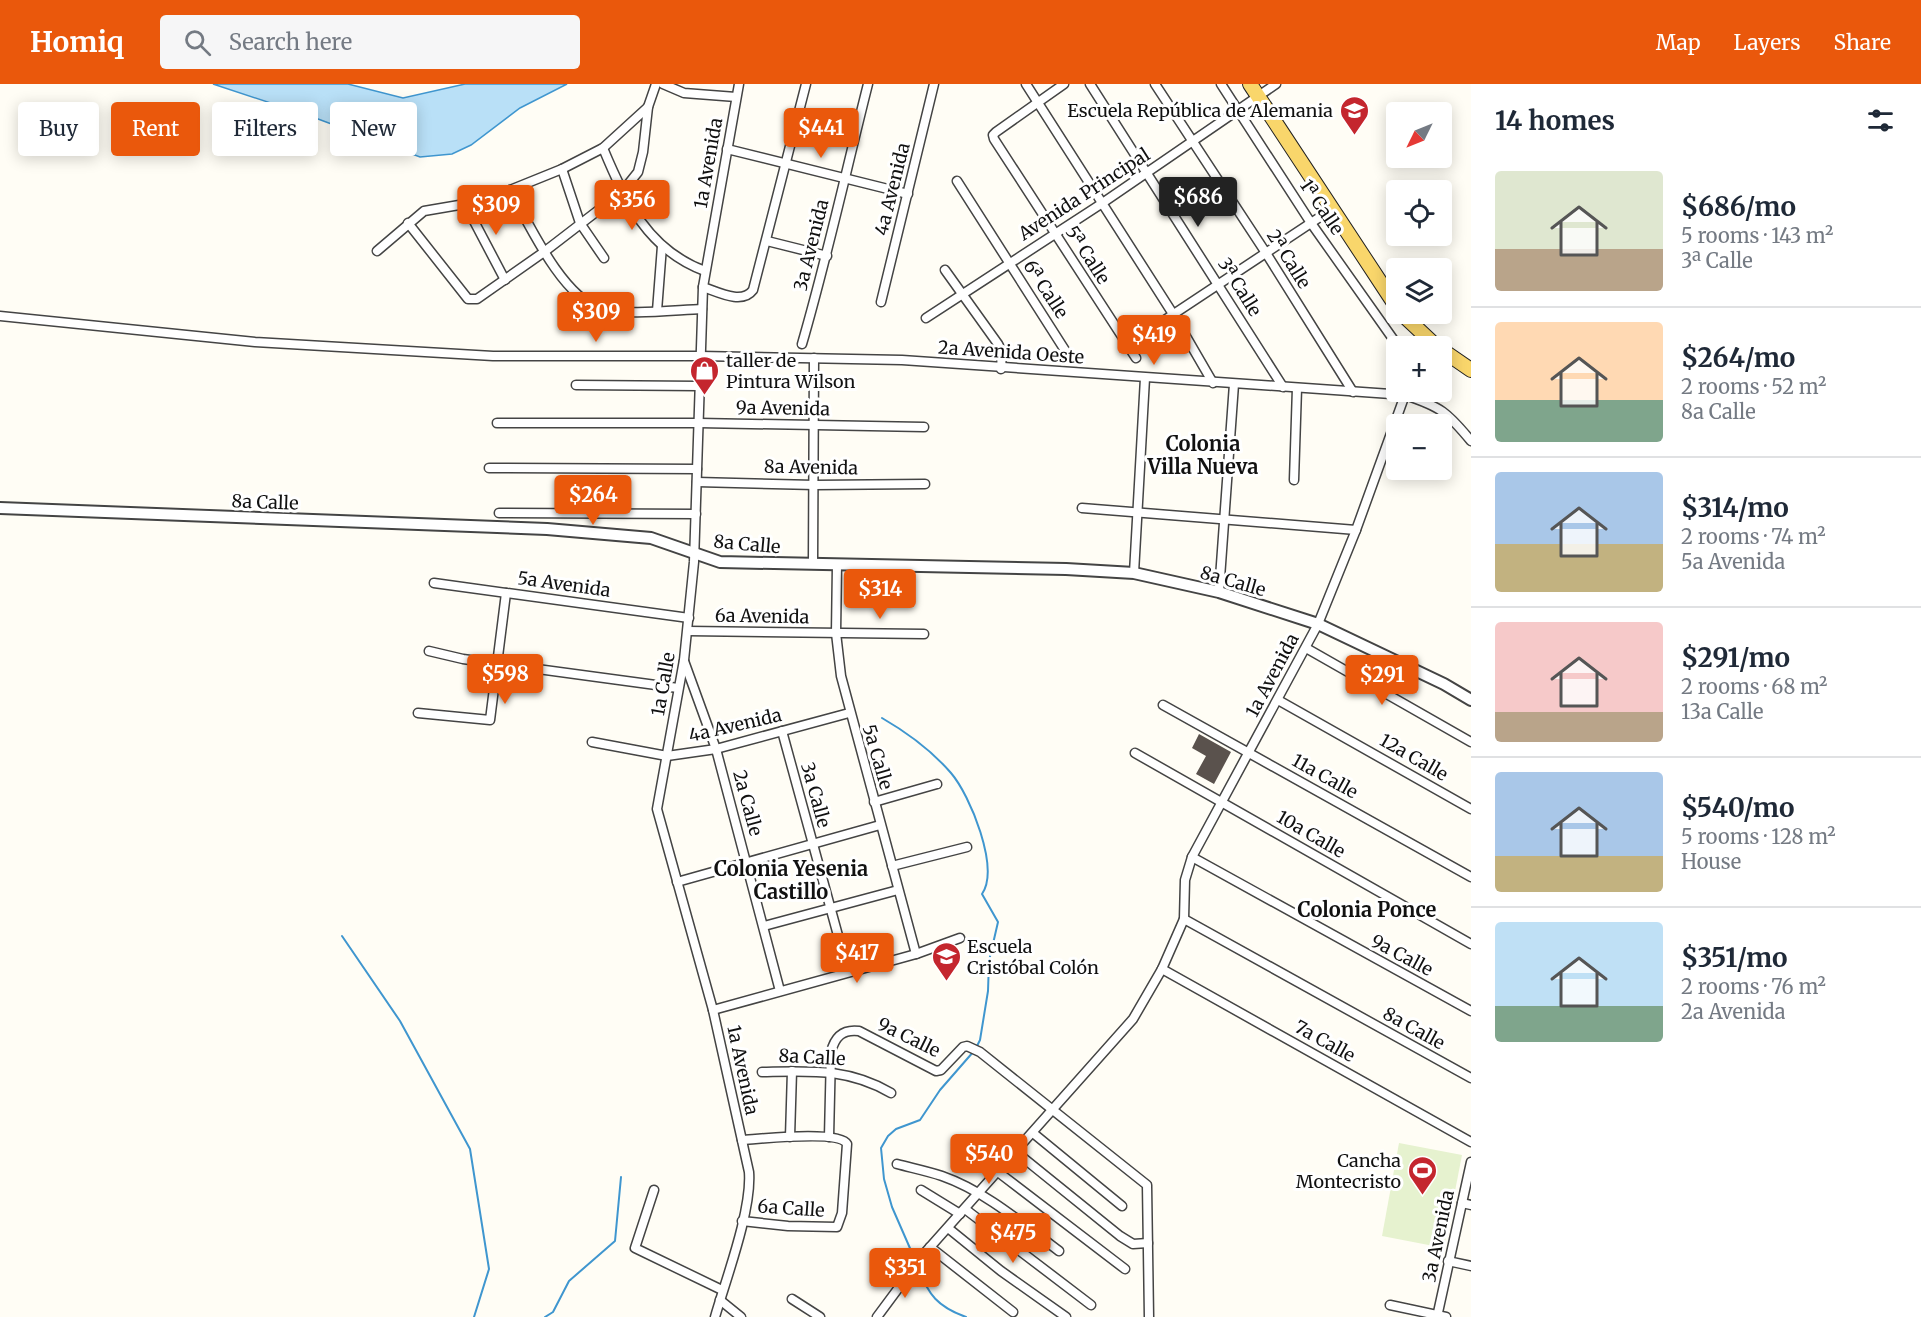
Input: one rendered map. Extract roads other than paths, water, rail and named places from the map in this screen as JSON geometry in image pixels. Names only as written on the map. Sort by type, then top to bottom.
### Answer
[{"type":"main road","points":[[1250,84],[1386,291]]},
{"type":"main road","points":[[1411,324],[1422,336]]},
{"type":"main road","points":[[1452,357],[1471,370]]},
{"type":"street","points":[[408,223],[468,299],[477,299],[544,252],[622,192],[638,172],[643,152],[648,108],[656,84]]},
{"type":"street","points":[[663,84],[684,93],[736,97]]},
{"type":"street","name":"1a Avenida","points":[[700,356],[705,271],[739,84]]},
{"type":"street","points":[[703,288],[740,297],[749,295],[754,286],[806,84]]},
{"type":"street","name":"3a Avenida","points":[[802,344],[827,256],[868,84]]},
{"type":"street","name":"4a Avenida","points":[[881,302],[934,84]]},
{"type":"street","points":[[1026,84],[1173,314],[1214,383]]},
{"type":"street","points":[[1037,103],[1064,84]]},
{"type":"street","name":"3ª Calle","points":[[1090,84],[1283,387]]},
{"type":"street","name":"2ª Calle","points":[[1155,84],[1266,253],[1353,392]]},
{"type":"street","name":"1ª Calle","points":[[1221,84],[1311,223],[1391,336]]},
{"type":"street","name":"Avenida Principal","points":[[926,318],[1101,204],[1276,84]]},
{"type":"street","name":"5ª Calle","points":[[1037,103],[996,132],[993,135],[994,140],[1136,358]]},
{"type":"street","points":[[377,251],[423,211],[465,204],[510,190],[562,169],[603,148],[648,108]]},
{"type":"street","points":[[603,148],[622,192],[651,235],[673,256],[705,271]]},
{"type":"street","points":[[727,149],[908,194]]},
{"type":"street","points":[[562,169],[580,223],[604,258]]},
{"type":"street","name":"6ª Calle","points":[[957,181],[1068,355]]},
{"type":"street","points":[[510,190],[544,252],[579,296],[589,304],[614,311],[702,309]]},
{"type":"street","points":[[465,204],[505,280]]},
{"type":"street","points":[[1127,345],[1332,209]]},
{"type":"street","points":[[767,241],[827,256]]},
{"type":"street","points":[[657,311],[662,246]]},
{"type":"street","points":[[945,270],[998,344],[1002,352],[1001,369]]},
{"type":"street","name":"2a Avenida Oeste","points":[[0,316],[255,342],[492,356],[700,356],[902,360],[1001,369],[1386,393]]},
{"type":"street","name":"1a Calle","points":[[700,356],[695,553],[688,631],[657,809],[713,1010]]},
{"type":"street","points":[[813,564],[814,358]]},
{"type":"street","points":[[1134,573],[1145,378]]},
{"type":"street","points":[[1219,592],[1234,384]]},
{"type":"street","points":[[576,385],[699,386]]},
{"type":"street","points":[[1294,480],[1297,388]]},
{"type":"street","name":"1a Avenida","points":[[877,1317],[922,1255],[1122,1034],[1162,969],[1184,919],[1185,880],[1192,857],[1318,624],[1356,530],[1403,402]]},
{"type":"street","name":"2a Avenida Oeste","points":[[1426,402],[1449,414],[1471,441]]},
{"type":"street","name":"9a Avenida","points":[[497,423],[699,423],[924,427]]},
{"type":"street","points":[[489,468],[697,470]]},
{"type":"street","name":"8a Avenida","points":[[697,482],[815,485],[925,484]]},
{"type":"street","name":"8a Calle","points":[[4,508],[547,529],[651,538],[721,562],[1066,569],[1134,573],[1219,592],[1318,624],[1444,684],[1471,700]]},
{"type":"street","points":[[1082,508],[1356,530]]},
{"type":"street","points":[[499,513],[696,514]]},
{"type":"street","name":"5a Calle","points":[[837,565],[836,633],[841,676],[849,713],[916,954]]},
{"type":"street","name":"5a Avenida","points":[[434,583],[689,618]]},
{"type":"street","points":[[418,713],[490,720],[506,593]]},
{"type":"street","name":"6a Avenida","points":[[688,631],[836,633]]},
{"type":"street","points":[[836,633],[924,633]]},
{"type":"street","points":[[1306,648],[1471,742]]},
{"type":"street","points":[[429,651],[452,657],[678,688]]},
{"type":"street","name":"2a Calle","points":[[684,660],[716,749],[780,991]]},
{"type":"street","name":"12a Calle","points":[[1278,700],[1471,809]]},
{"type":"street","name":"11a Calle","points":[[1163,705],[1471,877]]},
{"type":"street","name":"4a Avenida","points":[[592,742],[667,756],[716,749],[849,713]]},
{"type":"street","name":"3a Calle","points":[[782,731],[848,972]]},
{"type":"street","name":"10a Calle","points":[[1135,753],[1471,945]]},
{"type":"street","points":[[874,802],[938,784]]},
{"type":"street","points":[[677,882],[880,825]]},
{"type":"street","points":[[892,866],[967,847]]},
{"type":"street","name":"9a Calle","points":[[1192,857],[1471,1011]]},
{"type":"street","points":[[764,926],[898,890]]},
{"type":"street","name":"8a Calle","points":[[1184,919],[1471,1078]]},
{"type":"street","name":"1a Avenida","points":[[715,1317],[742,1221],[749,1178],[713,1010],[916,954],[960,939]]},
{"type":"street","name":"7a Calle","points":[[1162,969],[1471,1142]]},
{"type":"street","name":"9a Calle","points":[[832,1072],[833,1043],[840,1034],[851,1030],[860,1030],[936,1071],[940,1070],[963,1047],[970,1048],[980,1052],[1052,1112]]},
{"type":"street","points":[[790,1137],[792,1071]]},
{"type":"street","name":"8a Calle","points":[[762,1072],[832,1072],[859,1077],[891,1093]]},
{"type":"street","points":[[741,1140],[829,1137],[832,1072]]},
{"type":"street","points":[[1052,1112],[1147,1185],[1149,1317]]},
{"type":"street","points":[[1033,1133],[1122,1206]]},
{"type":"street","name":"6a Calle","points":[[742,1221],[788,1226],[837,1227],[842,1213],[847,1144],[840,1138],[829,1137]]},
{"type":"street","points":[[1016,1152],[1120,1236],[1133,1244],[1148,1243]]},
{"type":"street","name":"3a Avenida","points":[[1440,1316],[1448,1262],[1466,1204],[1471,1162]]},
{"type":"street","points":[[897,1164],[944,1176],[978,1194],[1014,1217],[1059,1251]]},
{"type":"street","points":[[998,1172],[1125,1269]]},
{"type":"street","points":[[654,1190],[635,1248],[722,1290]]},
{"type":"street","points":[[921,1191],[962,1211],[1091,1305]]},
{"type":"street","points":[[948,1227],[1001,1271],[1066,1317]]},
{"type":"street","points":[[930,1247],[1013,1312]]},
{"type":"street","points":[[1448,1262],[1471,1266]]},
{"type":"street","points":[[792,1299],[820,1317]]},
{"type":"street","points":[[720,1300],[741,1317]]},
{"type":"street","points":[[1390,1305],[1440,1316]]},
{"type":"water","points":[[213,84],[348,84],[403,98],[465,84],[567,84],[520,108],[471,145],[452,154],[420,157],[417,156],[417,102],[330,102],[330,123],[318,119],[318,102],[268,102]]},
{"type":"waterway","points":[[882,718],[919,743],[951,773],[959,783],[980,832],[987,867],[987,882],[982,894],[998,922],[989,961],[988,991],[977,1046]]},
{"type":"waterway","points":[[342,936],[400,1021],[470,1149],[489,1269],[474,1317]]},
{"type":"waterway","points":[[916,1262],[892,1207],[884,1179],[881,1148],[888,1136],[896,1129],[920,1120],[940,1090],[974,1051]]},
{"type":"waterway","points":[[545,1317],[553,1312],[569,1281],[615,1241],[621,1177]]},
{"type":"waterway","points":[[918,1267],[935,1299],[948,1309],[966,1317]]},
{"type":"place","name":"Escuela República de Alemania","points":[[1354,136]]},
{"type":"place","name":"taller de Pintura Wilson","points":[[705,396]]},
{"type":"place","name":"Escuela Cristóbal Colón","points":[[946,982]]},
{"type":"place","name":"Cancha Montecristo","points":[[1422,1196]]},
{"type":"district","name":"Colonia Villa Nueva","points":[[1203,454]]},
{"type":"district","name":"Colonia Yesenia Castillo","points":[[791,880]]},
{"type":"district","name":"Colonia Ponce","points":[[1367,909]]}]
